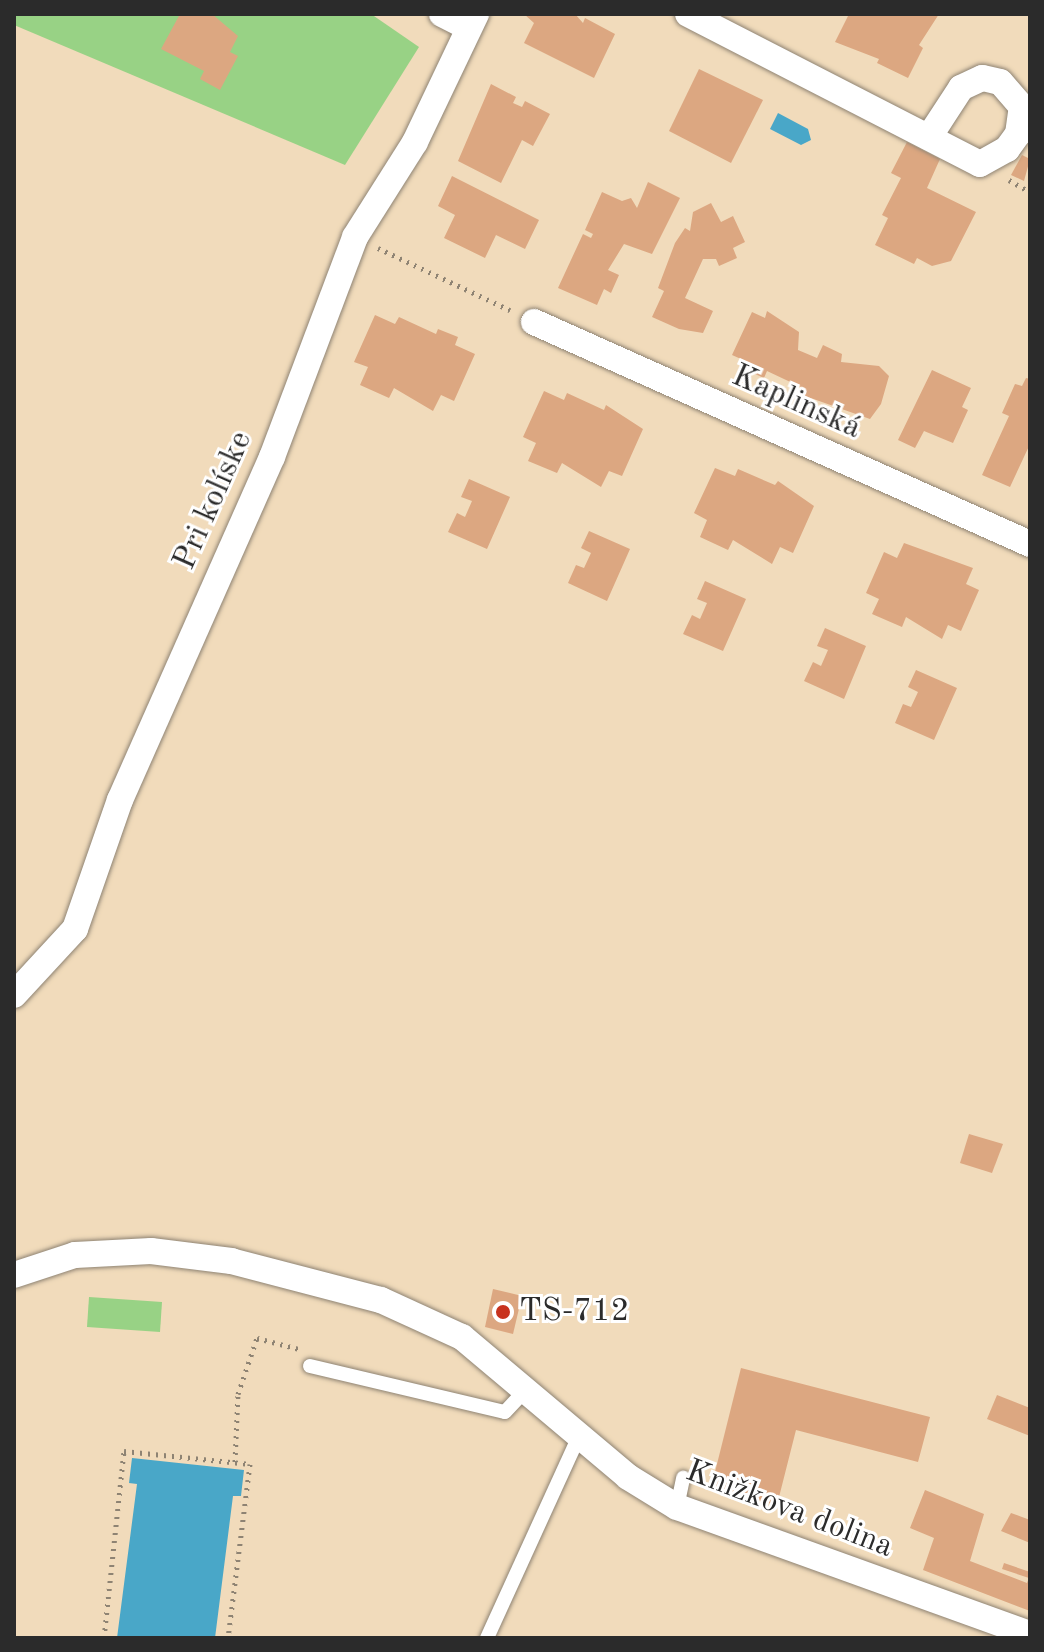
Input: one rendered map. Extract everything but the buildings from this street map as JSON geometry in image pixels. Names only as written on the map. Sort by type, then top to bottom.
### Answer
[{"type":"street","name":"Pri kolíske","points":[[14,995],[75,929],[120,800],[272,457],[355,237],[415,142],[472,21],[442,14]]},
{"type":"street","points":[[688,14],[929,137]]},
{"type":"street","name":"Kaplinská","points":[[534,322],[1030,544]]},
{"type":"street","name":"Knižkova dolina","points":[[14,1275],[75,1255],[151,1251],[231,1261],[381,1300],[462,1337],[528,1388],[579,1436],[677,1507],[1030,1634]]},
{"type":"lane","points":[[310,1366],[505,1412],[528,1388]]},
{"type":"lane","points":[[487,1638],[579,1436]]},
{"type":"lane","points":[[677,1507],[683,1478]]},
{"type":"path","points":[[355,237],[534,322]]},
{"type":"path","points":[[235,1462],[238,1394],[257,1338],[296,1345]]},
{"type":"path","points":[[104,1638],[124,1451],[250,1464],[228,1638]]},
{"type":"green space","points":[[14,14],[371,14],[419,47],[345,165],[14,25]]},
{"type":"green space","points":[[89,1297],[162,1302],[160,1332],[87,1327]]},
{"type":"water","points":[[778,113],[808,129],[811,140],[801,145],[770,129]]},
{"type":"water","points":[[132,1458],[244,1470],[241,1496],[233,1496],[215,1638],[117,1638],[137,1484],[129,1483]]},
{"type":"place","name":"TS-712","points":[[503,1312]]}]
